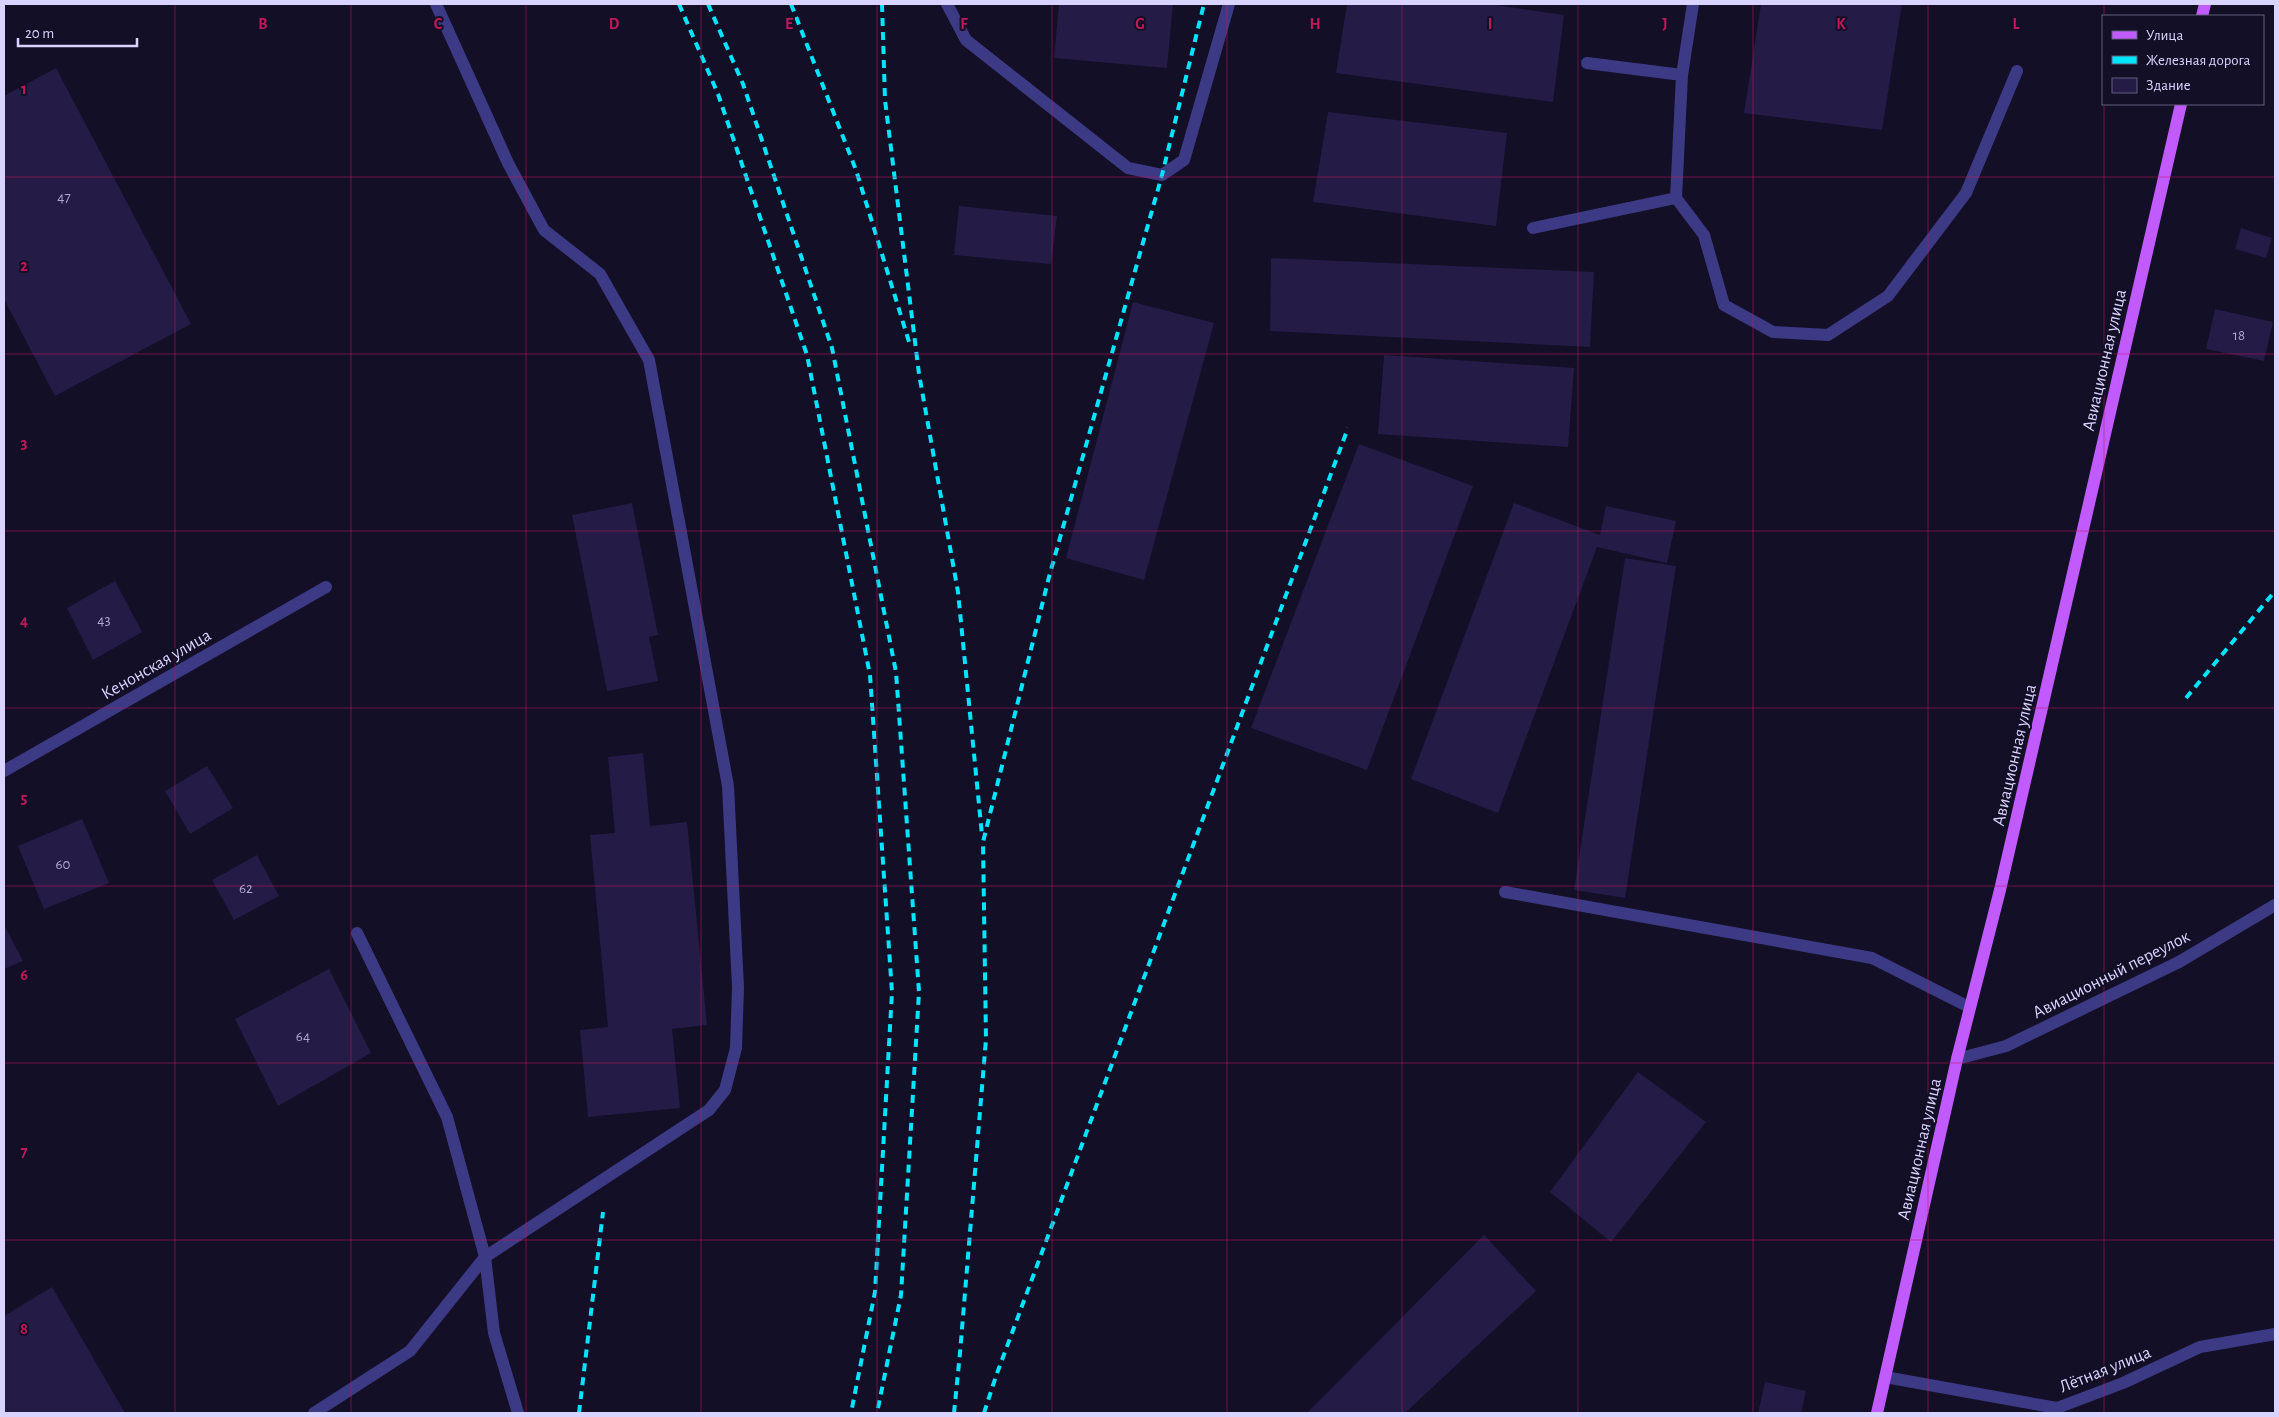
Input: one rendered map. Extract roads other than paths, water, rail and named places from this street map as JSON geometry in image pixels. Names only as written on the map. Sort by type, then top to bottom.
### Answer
[{"type":"main road","name":"Авиационная улица","points":[[1877,1413],[1969,1007],[2000,890],[2181,105]]},
{"type":"street","points":[[314,1413],[410,1351],[485,1257],[709,1110],[725,1090],[736,1048],[738,987],[728,786],[649,360],[600,274],[544,230],[508,164],[436,4]]},
{"type":"street","points":[[947,4],[966,40],[1128,168],[1162,175],[1184,160],[1229,4]]},
{"type":"street","points":[[1694,4],[1682,74],[1676,198],[1704,235],[1724,305],[1773,332],[1828,335],[1888,296],[1966,193],[2017,71]]},
{"type":"street","points":[[1587,63],[1682,74]]},
{"type":"street","points":[[1533,228],[1676,198]]},
{"type":"street","name":"Кенонская улица","points":[[4,771],[326,588]]},
{"type":"street","points":[[1505,892],[1872,958],[1969,1007]]},
{"type":"street","name":"Авиационный переулок","points":[[1957,1059],[2006,1046],[2178,962],[2275,905]]},
{"type":"street","points":[[357,933],[447,1117],[485,1257],[494,1333],[518,1413]]},
{"type":"street","name":"Лётная улица","points":[[1885,1377],[2057,1408],[2123,1383],[2200,1347],[2275,1334]]},
{"type":"railway","points":[[679,4],[718,94],[807,355],[870,675],[892,992],[875,1292],[851,1413]]},
{"type":"railway","points":[[708,4],[743,84],[832,348],[896,672],[919,992],[901,1295],[877,1413]]},
{"type":"railway","points":[[791,4],[856,170],[910,345]]},
{"type":"railway","points":[[882,4],[885,100],[919,374],[958,592],[982,835]]},
{"type":"railway","points":[[954,1413],[986,1039],[983,842],[1049,577],[1162,175],[1204,4]]},
{"type":"railway","points":[[984,1413],[996,1376],[1348,428]]},
{"type":"railway","points":[[2186,698],[2275,591]]},
{"type":"railway","points":[[579,1413],[603,1212]]}]
